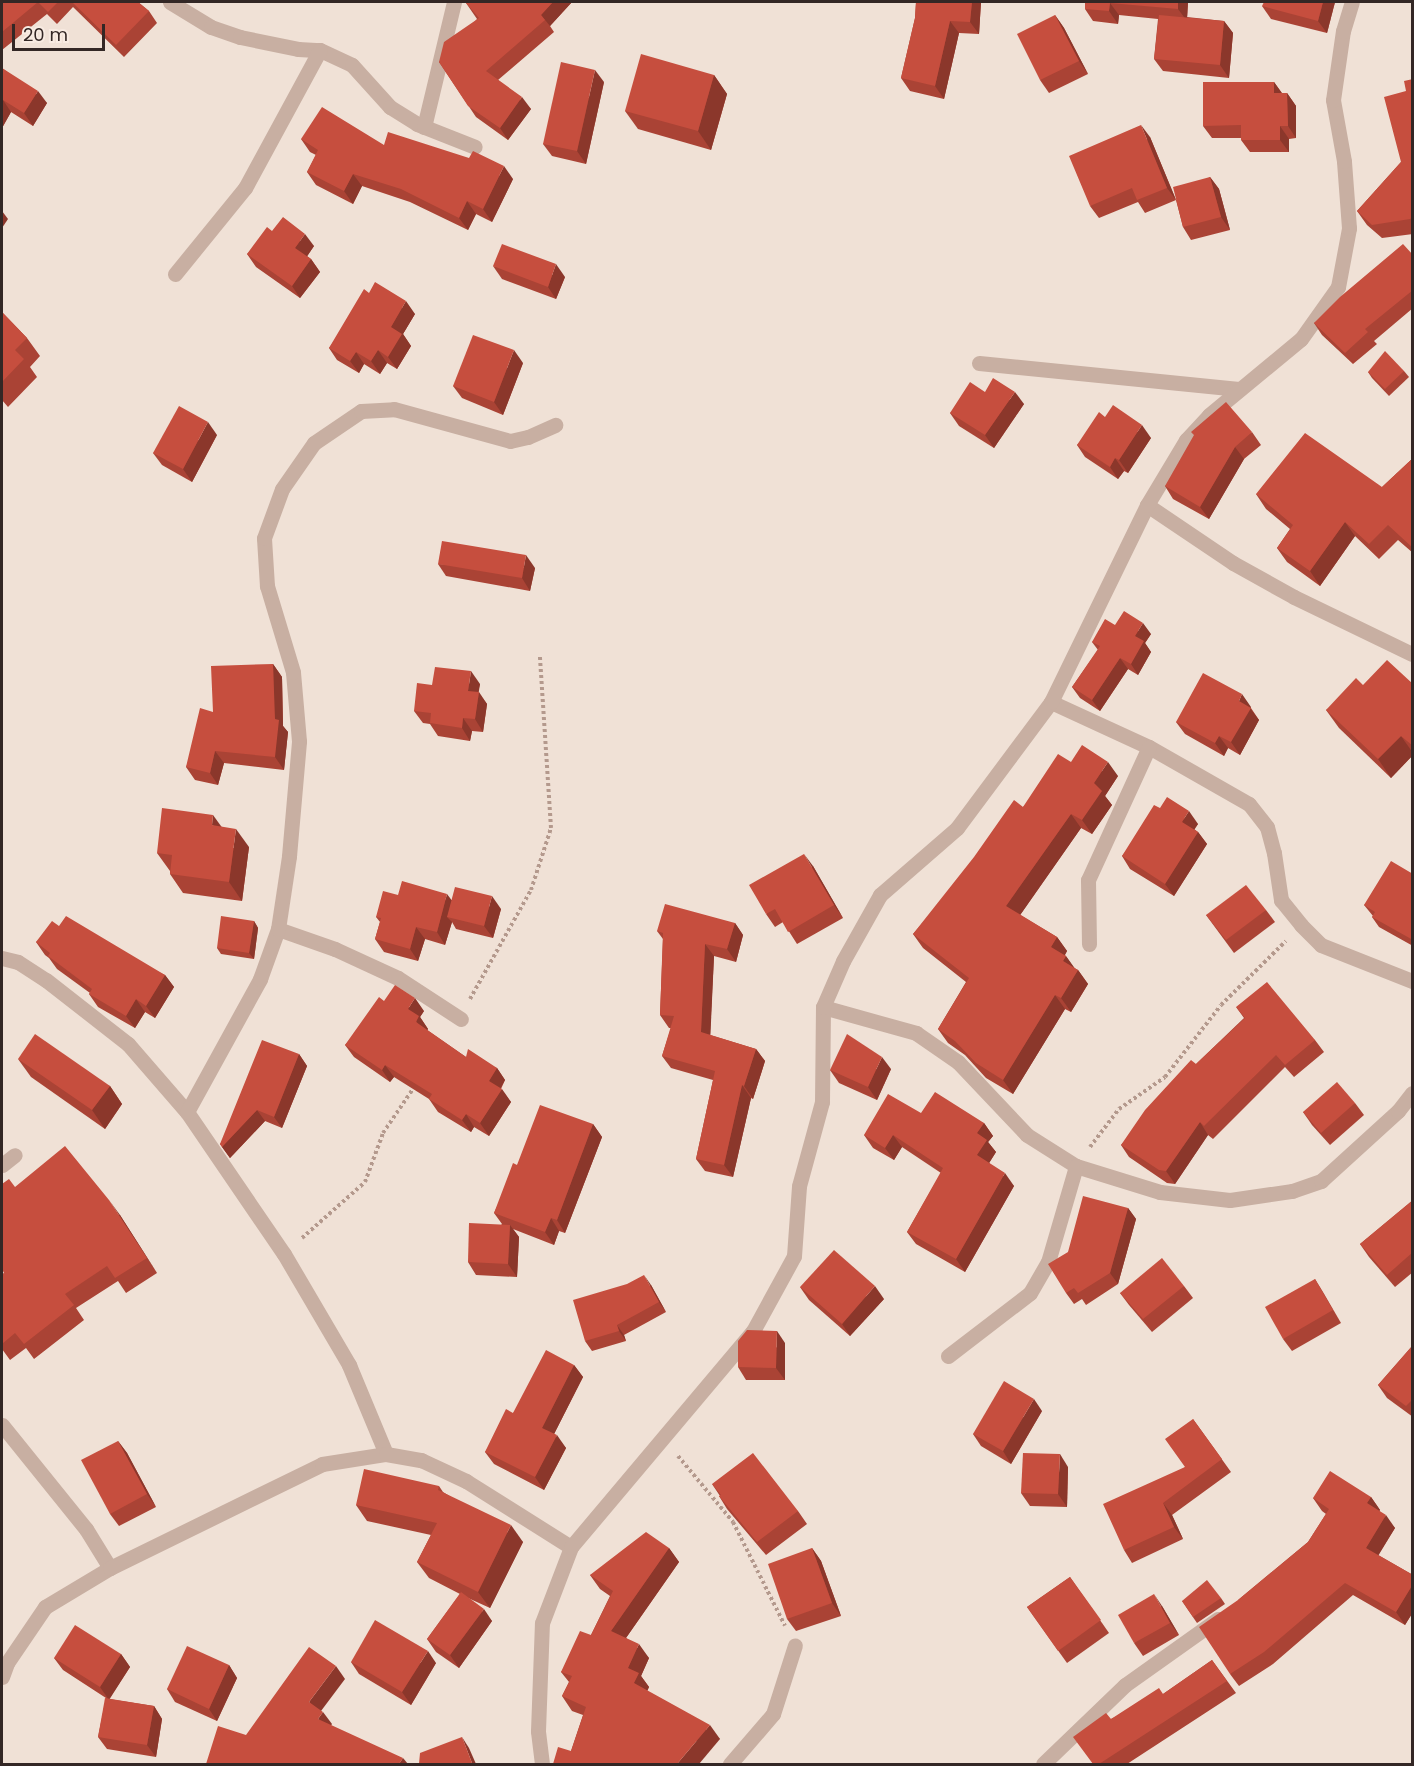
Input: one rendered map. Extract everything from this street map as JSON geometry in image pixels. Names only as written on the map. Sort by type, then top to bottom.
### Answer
[{"type":"street","points":[[170,2],[211,27],[240,37],[298,49],[320,50],[352,65],[390,107],[424,127],[475,147]]},
{"type":"street","points":[[424,127],[454,2]]},
{"type":"street","points":[[542,1764],[538,1731],[542,1623],[571,1548],[753,1331],[794,1256],[798,1186],[822,1102],[823,1007],[843,961],[880,895],[957,828],[1051,702],[1147,505],[1186,440],[1209,415],[1301,339],[1338,287],[1349,228],[1344,160],[1333,100],[1343,31],[1352,2]]},
{"type":"street","points":[[175,274],[245,188],[320,50]]},
{"type":"street","points":[[979,363],[1239,389]]},
{"type":"street","points":[[187,1112],[260,979],[278,929],[289,856],[299,741],[293,672],[267,586],[264,538],[282,489],[314,443],[361,411],[394,409],[510,441],[528,437],[555,424]]},
{"type":"street","points":[[1147,505],[1233,563],[1294,597],[1413,654]]},
{"type":"street","points":[[1051,702],[1149,747],[1249,804],[1267,827],[1274,853],[1281,900],[1301,925],[1321,945],[1413,981]]},
{"type":"street","points":[[1089,944],[1088,880],[1149,747]]},
{"type":"street","points":[[278,929],[335,949],[398,978],[461,1019]]},
{"type":"street","points":[[2,958],[18,962],[46,980],[128,1044],[187,1112],[284,1254],[349,1365],[386,1454]]},
{"type":"street","points":[[823,1007],[916,1033],[958,1062],[1027,1135],[1076,1166],[1160,1192],[1230,1200],[1292,1191],[1321,1181],[1398,1111],[1413,1093]]},
{"type":"street","points":[[2,1165],[15,1155]]},
{"type":"street","points":[[948,1356],[1030,1293],[1048,1262],[1076,1166]]},
{"type":"street","points":[[2,1425],[86,1529],[110,1568]]},
{"type":"street","points":[[2,1677],[7,1663],[45,1607],[110,1568],[322,1464],[386,1454],[421,1460],[466,1481],[571,1548]]},
{"type":"street","points":[[1043,1764],[1125,1685],[1231,1611]]},
{"type":"street","points":[[730,1764],[773,1714],[795,1645]]},
{"type":"path","points":[[461,1019],[531,890],[551,828],[540,656]]},
{"type":"path","points":[[1076,1166],[1119,1109],[1165,1077],[1221,1005],[1301,925]]},
{"type":"path","points":[[284,1254],[365,1182],[383,1133],[422,1076]]},
{"type":"path","points":[[662,1437],[733,1522],[795,1645]]},
{"type":"building","points":[[2,2],[38,2],[2,32]]},
{"type":"building","points":[[38,2],[58,2],[48,12]]},
{"type":"building","points":[[72,2],[138,2],[149,11],[116,45]]},
{"type":"building","points":[[553,2],[541,15],[545,20],[486,71],[522,97],[500,128],[468,106],[439,62],[444,42],[479,18],[466,3]]},
{"type":"building","points":[[916,2],[972,2],[970,22],[950,21],[935,86],[901,78],[915,18]]},
{"type":"building","points":[[1085,2],[1178,2],[1178,9],[1110,3],[1109,11],[1085,9]]},
{"type":"building","points":[[1264,2],[1323,2],[1318,21],[1262,6]]},
{"type":"building","points":[[1055,15],[1079,61],[1040,80],[1017,34]]},
{"type":"building","points":[[1159,15],[1224,21],[1220,65],[1154,59]]},
{"type":"building","points":[[641,54],[714,75],[698,131],[625,111]]},
{"type":"building","points":[[561,62],[595,70],[577,151],[543,144]]},
{"type":"building","points":[[2,68],[38,91],[24,113],[3,100],[2,102]]},
{"type":"building","points":[[1413,79],[1413,217],[1372,225],[1357,211],[1401,162],[1384,97],[1406,91],[1404,81]]},
{"type":"building","points":[[1203,82],[1274,82],[1274,93],[1287,93],[1288,126],[1280,126],[1280,140],[1241,140],[1241,125],[1203,126]]},
{"type":"building","points":[[322,107],[384,145],[388,132],[469,158],[473,151],[504,166],[483,209],[467,201],[459,218],[401,189],[353,174],[344,191],[307,172],[318,150],[301,139]]},
{"type":"building","points":[[1141,125],[1167,188],[1137,200],[1132,188],[1090,206],[1069,156]]},
{"type":"building","points":[[1210,177],[1221,217],[1183,227],[1173,187]]},
{"type":"building","points":[[283,217],[305,234],[295,248],[311,259],[292,286],[247,254],[267,227],[272,231]]},
{"type":"building","points":[[502,244],[556,264],[548,287],[493,266]]},
{"type":"building","points":[[1403,244],[1413,255],[1413,290],[1365,329],[1368,332],[1345,353],[1314,323],[1340,297]]},
{"type":"building","points":[[375,282],[406,301],[391,327],[402,334],[388,357],[378,350],[371,361],[356,352],[350,361],[329,348],[364,289],[369,293]]},
{"type":"building","points":[[2,312],[27,338],[15,350],[24,359],[2,382]]},
{"type":"building","points":[[473,335],[514,350],[494,402],[453,386]]},
{"type":"building","points":[[1385,351],[1404,371],[1385,389],[1368,372]]},
{"type":"building","points":[[993,378],[1015,392],[985,435],[950,413],[970,382],[985,392]]},
{"type":"building","points":[[1226,402],[1252,432],[1235,447],[1200,507],[1165,486],[1194,435],[1191,432]]},
{"type":"building","points":[[1113,405],[1142,425],[1119,460],[1115,458],[1110,467],[1077,445],[1099,412],[1105,417]]},
{"type":"building","points":[[179,406],[208,422],[183,469],[153,453]]},
{"type":"building","points":[[1305,433],[1382,487],[1413,458],[1413,548],[1388,525],[1369,544],[1345,522],[1310,571],[1277,548],[1293,525],[1256,494]]},
{"type":"building","points":[[442,541],[526,555],[522,578],[438,564]]},
{"type":"building","points":[[1124,611],[1143,623],[1135,636],[1144,641],[1131,664],[1120,658],[1092,700],[1072,687],[1100,646],[1092,642],[1105,619],[1115,625]]},
{"type":"building","points":[[1387,660],[1413,684],[1413,746],[1401,736],[1378,759],[1326,710],[1356,678],[1363,685]]},
{"type":"building","points":[[273,664],[275,719],[279,720],[275,757],[215,751],[210,773],[186,767],[200,708],[213,712],[211,666]]},
{"type":"building","points":[[435,667],[471,671],[468,691],[479,692],[475,719],[463,718],[462,728],[430,723],[431,713],[414,711],[417,683],[432,685]]},
{"type":"building","points":[[1203,673],[1242,694],[1239,701],[1251,708],[1231,742],[1219,736],[1215,743],[1176,722]]},
{"type":"building","points":[[1082,745],[1108,762],[1094,783],[1102,791],[1082,820],[1071,814],[1006,906],[1057,937],[1051,947],[1066,956],[1063,961],[1078,970],[1061,998],[1055,995],[1003,1080],[976,1063],[955,1041],[938,1029],[969,978],[913,934],[974,857],[1014,800],[1023,807],[1058,754],[1071,762]]},
{"type":"building","points":[[1167,797],[1189,811],[1182,822],[1198,832],[1165,884],[1122,856],[1154,805],[1160,808]]},
{"type":"building","points":[[162,808],[213,815],[212,825],[236,829],[229,882],[170,874],[172,855],[157,853]]},
{"type":"building","points":[[804,854],[834,905],[788,932],[775,909],[766,914],[749,885]]},
{"type":"building","points":[[1391,861],[1413,874],[1413,940],[1372,917],[1375,912],[1364,905]]},
{"type":"building","points":[[402,881],[447,894],[437,932],[416,927],[410,949],[375,939],[381,918],[376,917],[383,891],[398,895]]},
{"type":"building","points":[[1246,885],[1266,910],[1226,940],[1206,915]]},
{"type":"building","points":[[455,887],[492,896],[484,926],[447,917]]},
{"type":"building","points":[[665,904],[735,923],[727,949],[705,944],[701,1032],[756,1049],[744,1086],[742,1085],[724,1165],[696,1159],[715,1071],[662,1056],[674,1016],[660,1015],[663,933],[657,931]]},
{"type":"building","points":[[66,916],[165,975],[146,1006],[136,999],[126,1016],[89,994],[92,989],[48,956],[50,953],[36,942],[52,921],[59,926]]},
{"type":"building","points":[[221,916],[254,921],[249,953],[217,948]]},
{"type":"building","points":[[1267,982],[1315,1040],[1285,1065],[1276,1055],[1204,1126],[1200,1122],[1166,1171],[1159,1170],[1121,1145],[1145,1110],[1191,1060],[1196,1064],[1245,1018],[1236,1007]]},
{"type":"building","points":[[395,985],[415,998],[408,1009],[419,1016],[416,1022],[466,1057],[468,1049],[497,1068],[489,1081],[502,1089],[480,1123],[466,1114],[462,1120],[429,1099],[432,1094],[385,1065],[382,1070],[345,1045],[379,997],[384,1001]]},
{"type":"building","points":[[35,1034],[110,1086],[92,1110],[18,1059]]},
{"type":"building","points":[[847,1034],[882,1057],[868,1087],[830,1070]]},
{"type":"building","points":[[262,1040],[299,1054],[274,1117],[257,1110],[222,1147],[220,1144]]},
{"type":"building","points":[[1337,1082],[1355,1103],[1321,1133],[1303,1112]]},
{"type":"building","points":[[935,1092],[984,1123],[977,1133],[987,1140],[977,1155],[1005,1173],[956,1259],[907,1232],[943,1168],[893,1135],[885,1148],[864,1135],[888,1094],[921,1113]]},
{"type":"building","points":[[540,1105],[593,1124],[557,1220],[551,1218],[545,1232],[494,1213],[513,1163],[517,1165]]},
{"type":"building","points":[[65,1146],[109,1200],[147,1258],[115,1278],[107,1266],[65,1294],[74,1305],[24,1344],[15,1333],[2,1344],[2,1275],[4,1273],[2,1269],[2,1184],[9,1179],[15,1187]]},
{"type":"building","points":[[1083,1196],[1128,1208],[1110,1273],[1078,1293],[1074,1288],[1066,1293],[1048,1264],[1068,1252]]},
{"type":"building","points":[[1413,1200],[1413,1252],[1387,1275],[1360,1244]]},
{"type":"building","points":[[469,1223],[510,1225],[508,1264],[468,1262]]},
{"type":"building","points":[[834,1250],[875,1286],[842,1324],[800,1287]]},
{"type":"building","points":[[1162,1258],[1184,1286],[1143,1319],[1120,1293]]},
{"type":"building","points":[[644,1275],[659,1302],[617,1325],[619,1331],[585,1341],[573,1300],[627,1284]]},
{"type":"building","points":[[1315,1279],[1333,1310],[1283,1339],[1265,1307]]},
{"type":"building","points":[[747,1330],[777,1331],[776,1368],[738,1367],[738,1341]]},
{"type":"building","points":[[1413,1345],[1413,1399],[1406,1406],[1378,1385]]},
{"type":"building","points":[[546,1350],[574,1365],[542,1428],[557,1435],[535,1477],[485,1452],[506,1409],[513,1413]]},
{"type":"building","points":[[1004,1381],[1034,1399],[1003,1451],[973,1434]]},
{"type":"building","points":[[1193,1419],[1222,1459],[1163,1503],[1174,1527],[1124,1550],[1103,1504],[1185,1467],[1165,1439]]},
{"type":"building","points":[[118,1441],[147,1494],[110,1514],[81,1460]]},
{"type":"building","points":[[753,1453],[798,1511],[757,1542],[719,1496],[721,1495],[712,1484]]},
{"type":"building","points":[[1023,1453],[1060,1454],[1058,1494],[1021,1493]]},
{"type":"building","points":[[364,1469],[439,1486],[438,1490],[511,1525],[478,1592],[417,1562],[437,1523],[356,1505]]},
{"type":"building","points":[[1330,1471],[1371,1497],[1367,1503],[1386,1515],[1366,1548],[1413,1575],[1413,1584],[1396,1612],[1345,1583],[1264,1652],[1230,1674],[1199,1627],[1238,1600],[1308,1542],[1329,1509],[1313,1498]]},
{"type":"building","points":[[646,1532],[669,1548],[611,1631],[639,1644],[628,1668],[639,1673],[634,1683],[710,1725],[677,1764],[553,1764],[558,1747],[571,1751],[586,1707],[562,1696],[572,1676],[561,1672],[580,1631],[591,1635],[613,1591],[590,1575]]},
{"type":"building","points":[[812,1548],[832,1603],[787,1619],[768,1564]]},
{"type":"building","points":[[1070,1577],[1101,1620],[1058,1651],[1027,1607]]},
{"type":"building","points":[[1207,1580],[1221,1598],[1193,1617],[1182,1601]]},
{"type":"building","points":[[461,1592],[484,1609],[450,1655],[427,1639]]},
{"type":"building","points":[[1154,1594],[1170,1623],[1134,1643],[1118,1615]]},
{"type":"building","points":[[375,1620],[428,1651],[402,1692],[351,1662]]},
{"type":"building","points":[[75,1625],[121,1654],[100,1687],[54,1658]]},
{"type":"building","points":[[187,1646],[229,1665],[209,1709],[167,1689]]},
{"type":"building","points":[[309,1647],[336,1666],[309,1702],[323,1712],[318,1719],[403,1758],[399,1764],[206,1764],[218,1726],[246,1735]]},
{"type":"building","points":[[1212,1660],[1227,1681],[1099,1764],[1093,1764],[1073,1737],[1106,1713],[1111,1719],[1159,1688],[1163,1694]]},
{"type":"building","points":[[105,1698],[154,1706],[147,1745],[98,1737]]},
{"type":"building","points":[[462,1737],[472,1763],[419,1764],[420,1753]]}]
